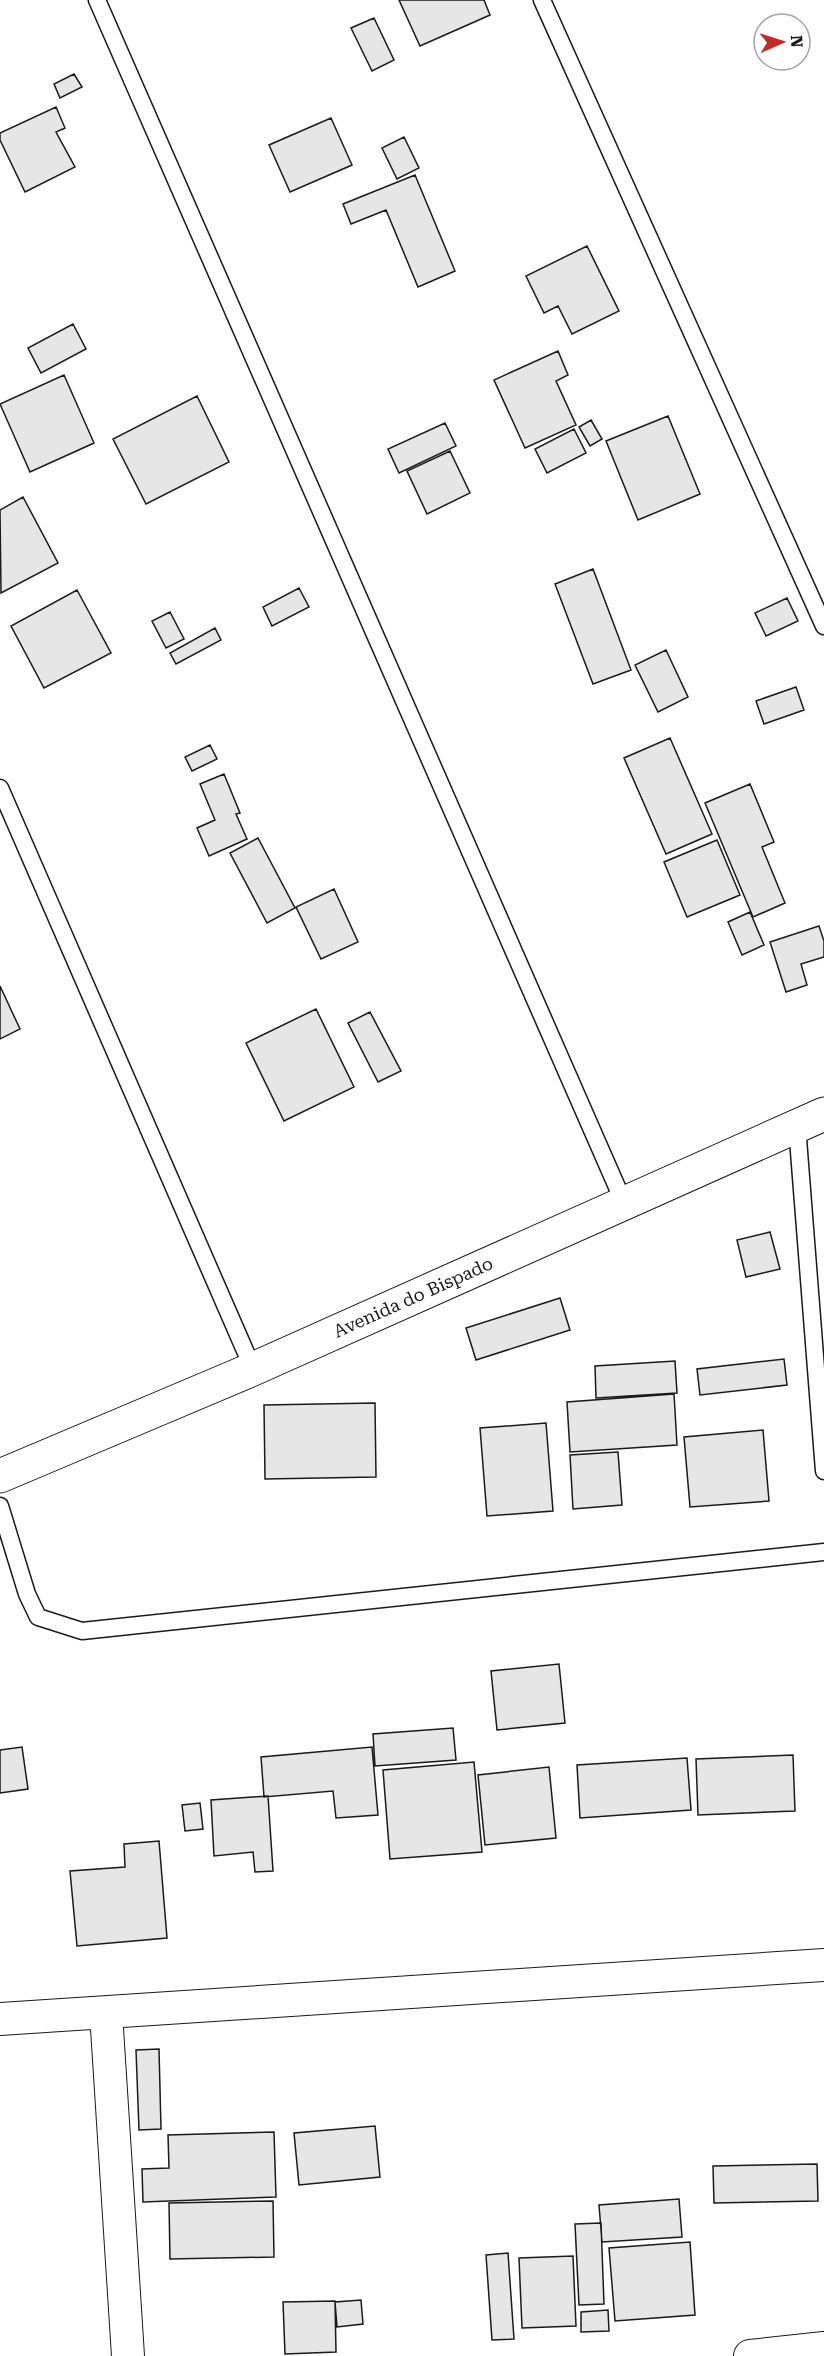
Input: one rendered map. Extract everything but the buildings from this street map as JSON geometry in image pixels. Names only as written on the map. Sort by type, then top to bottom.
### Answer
[{"type":"main road","name":"Avenida do Bispado","points":[[0,1476],[253,1369],[811,1120]]},
{"type":"street","points":[[0,2019],[824,1965]]},
{"type":"street","points":[[106,2013],[128,2356]]},
{"type":"street","points":[[750,2356],[824,2348]]},
{"type":"lane","points":[[97,0],[624,1203]]},
{"type":"lane","points":[[542,0],[824,626]]},
{"type":"lane","points":[[0,788],[253,1369]]},
{"type":"lane","points":[[811,1120],[824,1471]]},
{"type":"lane","points":[[0,1506],[27,1594],[38,1617],[82,1631],[824,1552]]}]
